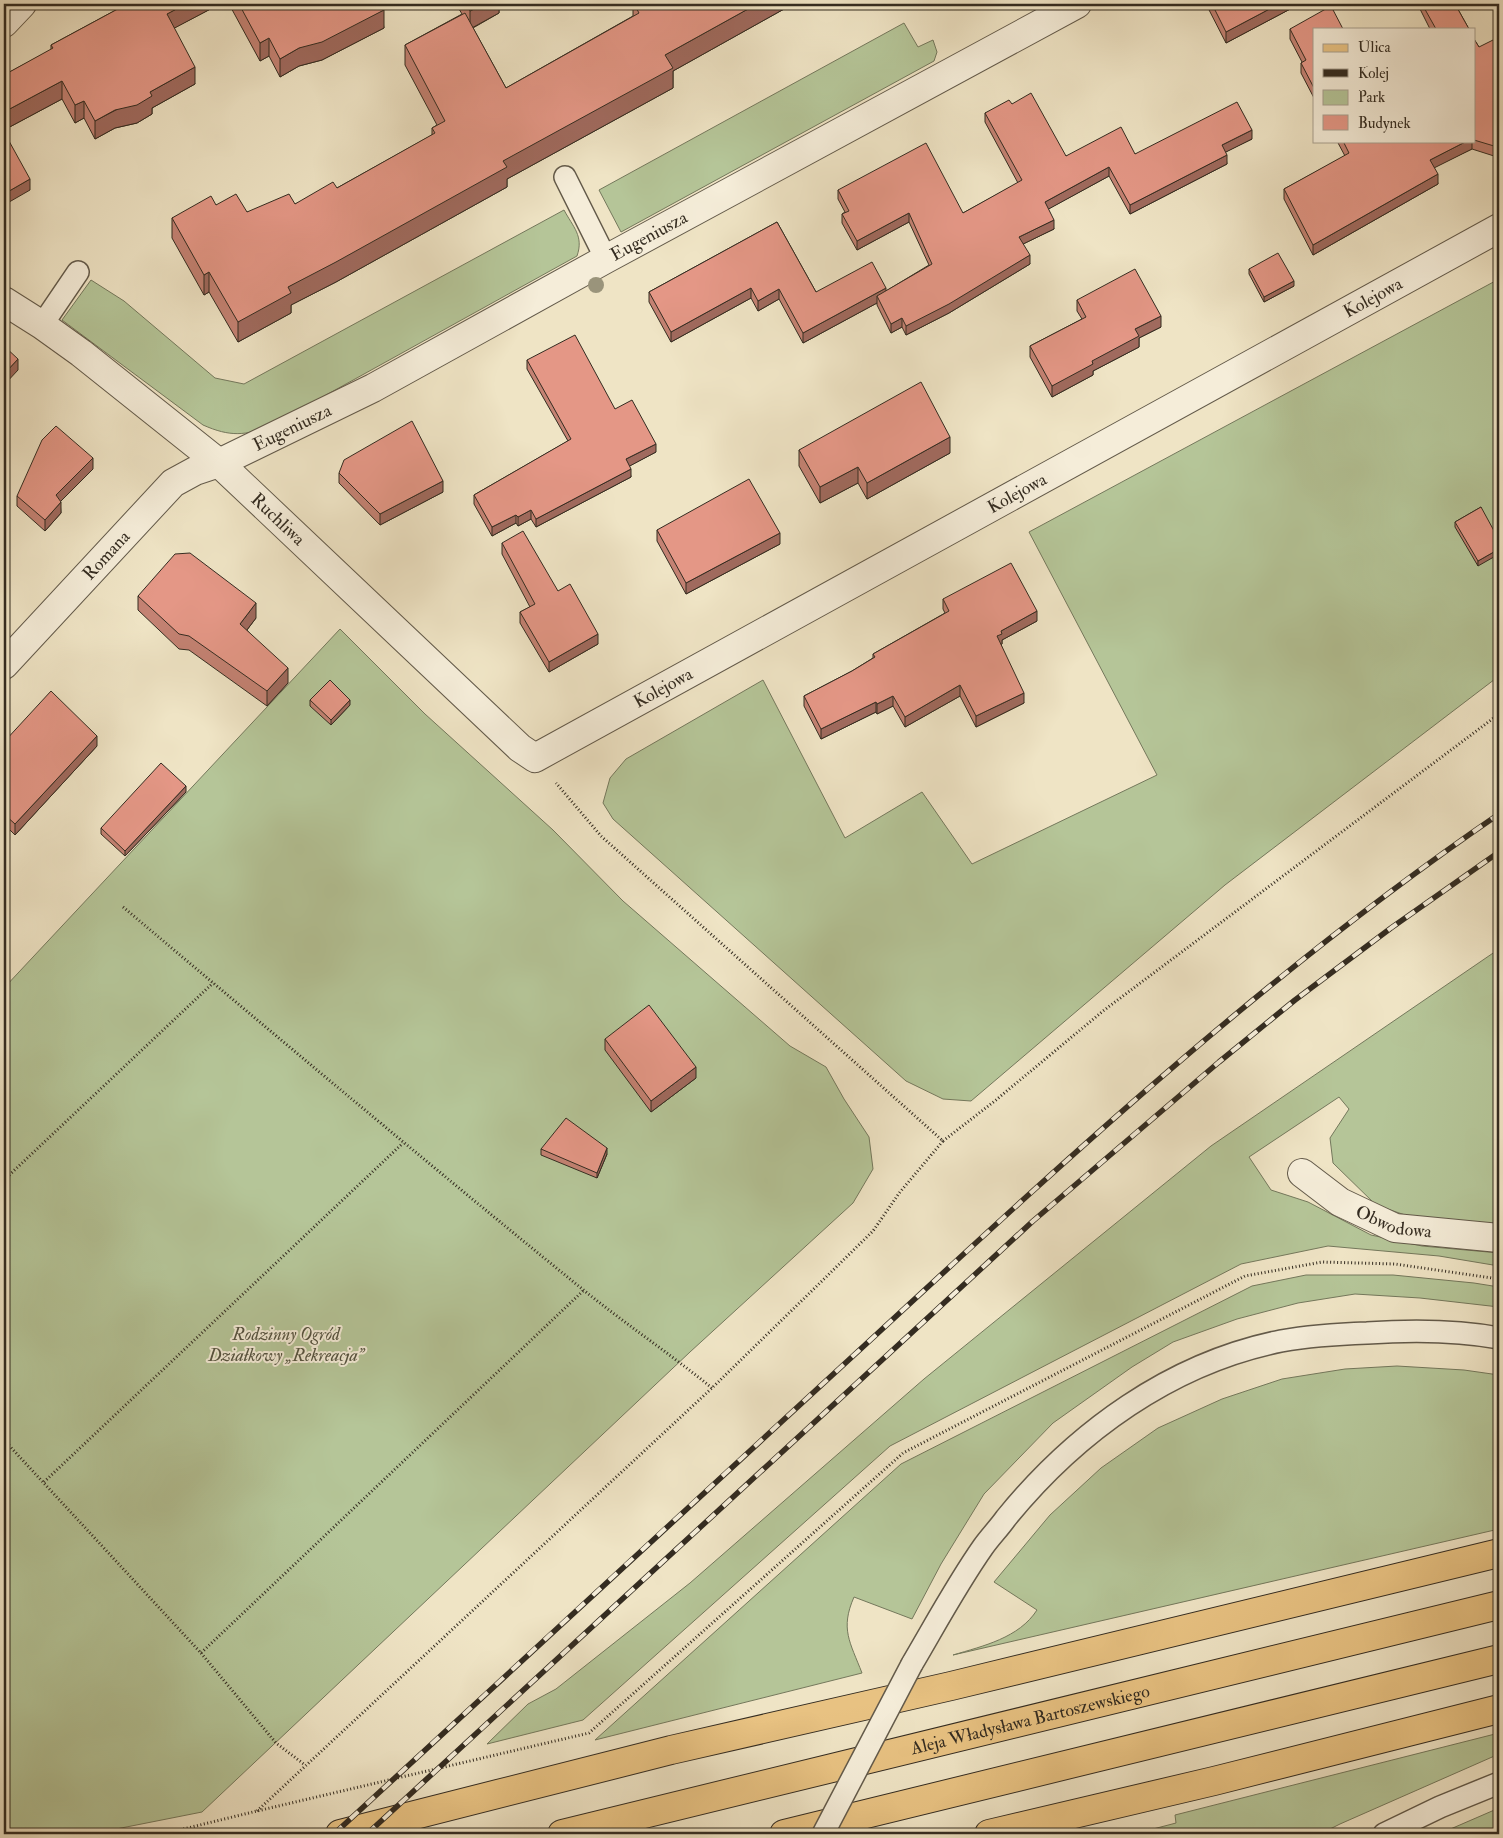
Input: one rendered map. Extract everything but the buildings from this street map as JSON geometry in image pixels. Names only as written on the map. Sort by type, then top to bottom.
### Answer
[{"type":"main road","points":[[340,1834],[672,1750],[960,1683],[1499,1553]]},
{"type":"main road","name":"Aleja Władysława Bartoszewskiego","points":[[562,1834],[1499,1605]]},
{"type":"main road","points":[[784,1834],[1499,1660]]},
{"type":"main road","points":[[989,1834],[1499,1709]]},
{"type":"street","points":[[4,23],[22,4]]},
{"type":"street","name":"Eugeniusza","points":[[219,463],[373,388],[606,259],[1077,4]]},
{"type":"street","name":"Kolejowa","points":[[535,758],[1499,228]]},
{"type":"street","name":"Ruchliwa","points":[[4,301],[42,325],[140,399],[219,463],[520,748],[535,758]]},
{"type":"street","name":"Romana","points":[[4,665],[173,483],[195,471],[219,463]]},
{"type":"street","name":"Obwodowa","points":[[1302,1173],[1340,1202],[1395,1228],[1499,1238]]},
{"type":"lane","points":[[566,177],[606,259]]},
{"type":"lane","points":[[42,325],[78,272]]},
{"type":"lane","points":[[823,1834],[912,1664],[983,1547],[1019,1502],[1057,1462],[1106,1421],[1145,1395],[1192,1370],[1246,1350],[1281,1341],[1318,1336],[1395,1331],[1439,1332],[1499,1338]]},
{"type":"lane","points":[[1384,1834],[1440,1807],[1499,1783]]},
{"type":"path","points":[[257,1810],[712,1388],[872,1232],[900,1192],[943,1141],[996,1100],[1103,1011],[1499,714]]},
{"type":"path","points":[[535,758],[601,836],[943,1141]]},
{"type":"path","points":[[122,907],[403,1143],[584,1290],[712,1388]]},
{"type":"path","points":[[4,1180],[213,983]]},
{"type":"path","points":[[44,1482],[403,1143]]},
{"type":"path","points":[[163,1834],[257,1810],[589,1734],[903,1453],[1245,1276],[1322,1262],[1395,1264],[1499,1279]]},
{"type":"path","points":[[201,1653],[584,1290]]},
{"type":"path","points":[[4,1440],[201,1653],[276,1743],[305,1765]]},
{"type":"green space","points":[[904,23],[918,47],[933,40],[937,52],[934,61],[621,232],[599,190]]},
{"type":"green space","points":[[564,210],[578,237],[579,249],[577,256],[272,425],[246,433],[222,432],[203,425],[62,320],[91,280],[124,301],[215,378],[244,384]]},
{"type":"green space","points":[[1499,279],[1499,676],[1225,885],[971,1101],[943,1099],[906,1081],[613,819],[603,803],[610,778],[626,759],[763,680],[845,838],[922,792],[972,864],[1157,775],[1029,532]]},
{"type":"green space","name":"Rodzinny Ogród Działkowy „Rekreacja”","points":[[340,629],[425,714],[553,830],[623,901],[790,1046],[826,1067],[869,1137],[873,1169],[853,1203],[690,1352],[202,1812],[91,1834],[4,1834],[4,988]]},
{"type":"green space","points":[[1499,949],[1499,1226],[1408,1216],[1376,1205],[1333,1163],[1330,1138],[1349,1109],[1339,1097],[1249,1157],[1271,1190],[1308,1202],[1371,1235],[1422,1246],[1499,1253],[1499,1266],[1439,1256],[1328,1246],[1241,1264],[890,1446],[583,1720],[487,1744],[528,1704],[556,1689],[690,1583],[924,1379],[1211,1146]]},
{"type":"green space","points":[[1306,1275],[1393,1275],[1499,1287],[1499,1307],[1420,1298],[1355,1294],[1298,1303],[1237,1319],[1173,1342],[1132,1367],[1053,1423],[984,1494],[941,1564],[912,1619],[854,1597],[847,1627],[848,1635],[862,1673],[595,1740],[901,1464],[1252,1286]]},
{"type":"green space","points":[[1397,1366],[1464,1370],[1499,1375],[1499,1529],[953,1655],[1000,1640],[1021,1628],[1029,1620],[1037,1610],[994,1582],[1050,1515],[1101,1468],[1158,1428],[1222,1399],[1282,1379],[1345,1369]]},
{"type":"green space","points":[[1499,1733],[1499,1754],[1320,1834],[1134,1834],[1176,1823],[1175,1815]]},
{"type":"green space","points":[[1499,1808],[1499,1834],[1439,1834]]},
{"type":"railway","points":[[334,1834],[1103,1128],[1179,1062],[1335,934],[1499,814]]},
{"type":"railway","points":[[367,1834],[1033,1221],[1219,1062],[1295,1000],[1391,928],[1499,852]]}]
